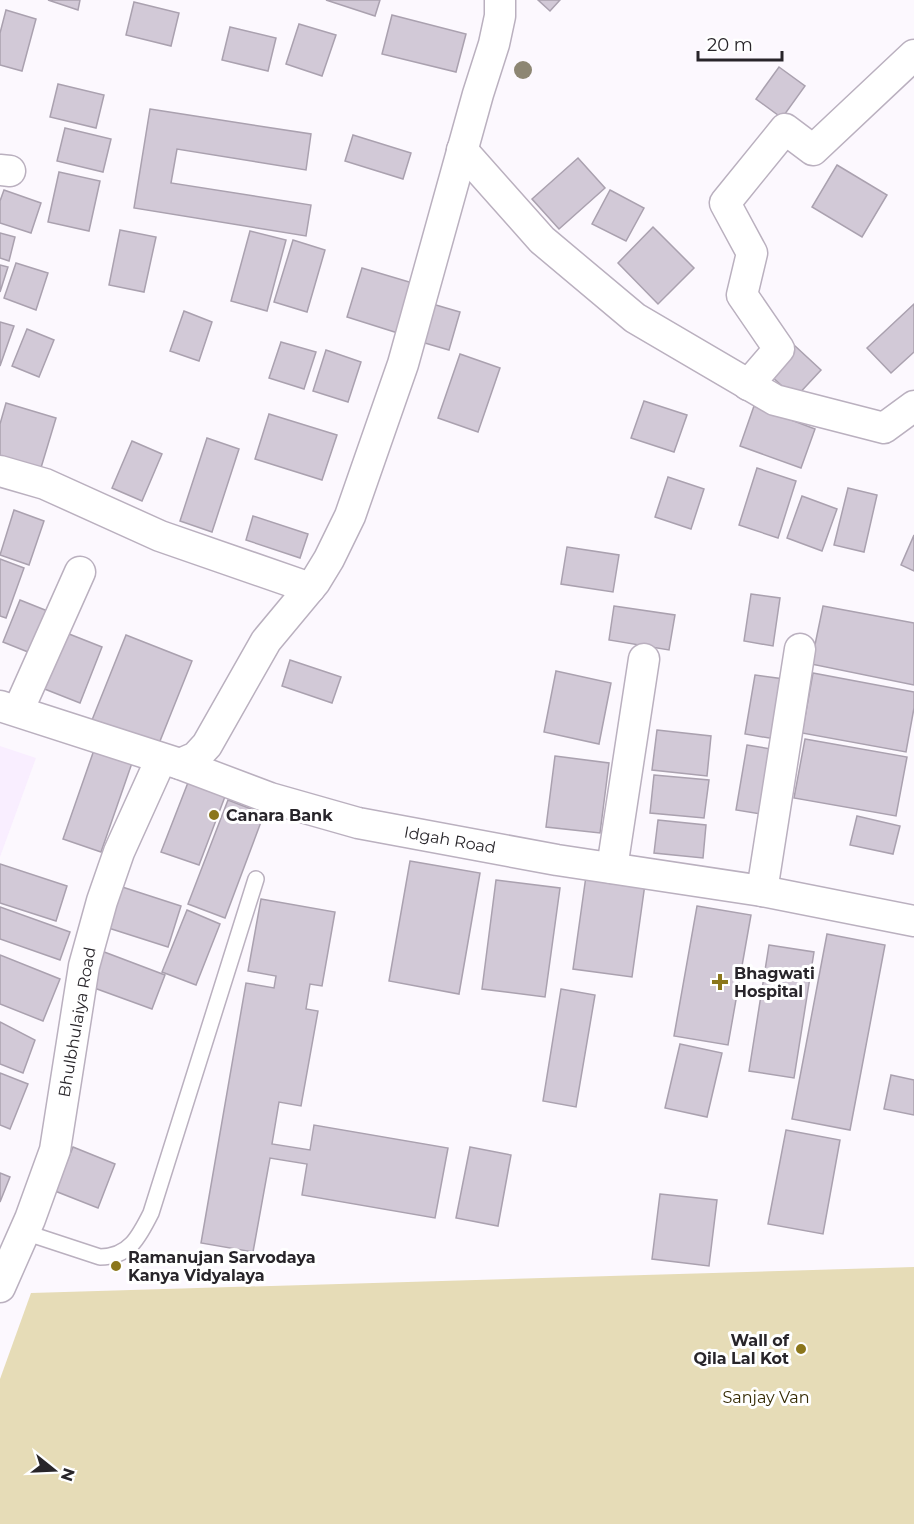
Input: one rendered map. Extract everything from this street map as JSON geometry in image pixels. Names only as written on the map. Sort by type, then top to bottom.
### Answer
[{"type":"street","points":[[170,762],[196,757],[207,745],[266,641],[309,588],[329,559],[345,527],[370,464],[403,364],[494,44],[500,16],[500,0]]},
{"type":"street","points":[[748,385],[779,349],[742,295],[752,253],[725,203],[785,129],[813,150],[914,55]]},
{"type":"street","points":[[462,150],[542,240],[635,318],[748,385],[775,400],[884,428],[914,406]]},
{"type":"street","points":[[0,471],[45,484],[160,536],[309,588]]},
{"type":"street","points":[[9,708],[80,572]]},
{"type":"street","points":[[762,891],[800,649]]},
{"type":"street","points":[[612,868],[644,659]]},
{"type":"street","name":"Idgah Road","points":[[9,708],[270,798],[358,823],[612,868],[762,891],[914,921]]},
{"type":"street","name":"Bhulbhulaiya Road","points":[[0,1287],[56,1150],[84,966],[102,901],[119,852],[170,762]]},
{"type":"lane","points":[[24,1232],[100,1257],[112,1257],[126,1251],[139,1237],[151,1213],[256,879]]},
{"type":"shaded area","points":[[0,746],[36,758],[0,857]]},
{"type":"green space","name":"Sanjay Van","points":[[914,1267],[914,1524],[0,1524],[0,1379],[31,1293]]},
{"type":"building","points":[[48,0],[80,0],[78,10]]},
{"type":"building","points":[[326,0],[380,0],[375,16]]},
{"type":"building","points":[[538,0],[560,0],[550,11]]},
{"type":"building","points":[[134,2],[179,13],[171,46],[126,35]]},
{"type":"building","points":[[6,10],[36,19],[22,71],[0,65],[0,33]]},
{"type":"building","points":[[392,15],[466,34],[456,72],[382,54]]},
{"type":"building","points":[[299,24],[336,35],[322,76],[286,64]]},
{"type":"building","points":[[230,27],[276,38],[268,71],[222,60]]},
{"type":"building","points":[[779,67],[805,86],[782,118],[756,99]]},
{"type":"building","points":[[58,84],[104,95],[96,128],[50,117]]},
{"type":"building","points":[[150,109],[311,134],[306,170],[177,149],[171,183],[311,205],[306,236],[134,208]]},
{"type":"building","points":[[65,128],[111,139],[103,172],[57,161]]},
{"type":"building","points":[[353,135],[411,153],[403,179],[345,161]]},
{"type":"building","points":[[578,158],[605,188],[559,229],[532,199]]},
{"type":"building","points":[[837,165],[887,195],[862,237],[812,207]]},
{"type":"building","points":[[59,172],[100,181],[89,231],[48,222]]},
{"type":"building","points":[[4,190],[41,203],[31,233],[0,223],[0,201]]},
{"type":"building","points":[[610,190],[644,208],[626,241],[592,224]]},
{"type":"building","points":[[653,227],[694,268],[658,304],[618,263]]},
{"type":"building","points":[[120,230],[156,237],[144,292],[109,285]]},
{"type":"building","points":[[250,231],[286,240],[267,311],[231,301]]},
{"type":"building","points":[[0,233],[15,237],[9,261],[0,258]]},
{"type":"building","points":[[293,240],[325,250],[307,312],[274,302]]},
{"type":"building","points":[[16,263],[48,273],[36,310],[4,298]]},
{"type":"building","points":[[0,265],[8,267],[0,292]]},
{"type":"building","points":[[362,268],[416,284],[401,334],[347,317]]},
{"type":"building","points":[[429,303],[460,312],[449,350],[418,341]]},
{"type":"building","points":[[914,304],[914,352],[891,373],[867,348]]},
{"type":"building","points":[[184,311],[212,322],[199,361],[170,351]]},
{"type":"building","points":[[0,322],[14,326],[0,366]]},
{"type":"building","points":[[27,329],[54,340],[39,377],[12,366]]},
{"type":"building","points":[[281,342],[316,352],[304,389],[269,378]]},
{"type":"building","points":[[794,345],[821,370],[795,398],[768,373]]},
{"type":"building","points":[[326,350],[361,362],[348,402],[313,391]]},
{"type":"building","points":[[460,354],[500,368],[478,432],[438,418]]},
{"type":"building","points":[[644,401],[687,415],[674,452],[631,438]]},
{"type":"building","points":[[6,403],[56,418],[40,471],[0,459],[0,424]]},
{"type":"building","points":[[754,406],[815,429],[801,468],[740,446]]},
{"type":"building","points":[[269,414],[337,435],[322,480],[255,459]]},
{"type":"building","points":[[207,438],[239,449],[212,532],[180,521]]},
{"type":"building","points":[[132,441],[162,454],[142,501],[112,488]]},
{"type":"building","points":[[757,468],[796,481],[778,538],[739,525]]},
{"type":"building","points":[[668,477],[704,489],[691,529],[655,517]]},
{"type":"building","points":[[848,488],[877,495],[864,552],[834,545]]},
{"type":"building","points":[[802,496],[837,509],[822,551],[787,538]]},
{"type":"building","points":[[14,510],[44,521],[29,565],[0,555]]},
{"type":"building","points":[[253,516],[308,534],[300,558],[246,540]]},
{"type":"building","points":[[914,535],[914,571],[901,565]]},
{"type":"building","points":[[567,547],[619,555],[613,592],[561,584]]},
{"type":"building","points":[[0,559],[24,568],[6,618],[0,616]]},
{"type":"building","points":[[751,594],[780,598],[773,646],[744,641]]},
{"type":"building","points":[[20,600],[55,614],[38,656],[3,642]]},
{"type":"building","points":[[614,606],[675,615],[669,650],[609,640]]},
{"type":"building","points":[[823,606],[914,623],[914,685],[811,664]]},
{"type":"building","points":[[59,630],[102,647],[80,703],[37,686]]},
{"type":"building","points":[[126,635],[192,661],[158,746],[92,720]]},
{"type":"building","points":[[290,660],[341,677],[332,703],[282,686]]},
{"type":"building","points":[[556,671],[611,683],[599,744],[544,732]]},
{"type":"building","points":[[813,673],[914,692],[914,708],[906,752],[802,733]]},
{"type":"building","points":[[755,675],[784,679],[775,739],[745,734]]},
{"type":"building","points":[[657,730],[711,736],[707,776],[652,770]]},
{"type":"building","points":[[805,739],[907,757],[896,816],[794,798]]},
{"type":"building","points":[[747,745],[777,750],[767,815],[736,810]]},
{"type":"building","points":[[94,750],[132,763],[101,852],[63,839]]},
{"type":"building","points":[[555,756],[609,763],[600,833],[546,827]]},
{"type":"building","points":[[654,775],[709,780],[704,818],[650,813]]},
{"type":"building","points":[[189,780],[226,794],[199,865],[161,852]]},
{"type":"building","points":[[228,800],[264,814],[225,918],[188,904]]},
{"type":"building","points":[[857,816],[900,826],[893,854],[850,845]]},
{"type":"building","points":[[658,820],[706,825],[703,858],[654,853]]},
{"type":"building","points":[[410,861],[480,873],[459,994],[389,981]]},
{"type":"building","points":[[0,864],[67,886],[56,921],[0,903]]},
{"type":"building","points":[[586,876],[645,884],[632,977],[573,969]]},
{"type":"building","points":[[496,880],[560,888],[545,997],[482,989]]},
{"type":"building","points":[[113,884],[181,906],[168,947],[99,925]]},
{"type":"building","points":[[261,899],[335,912],[322,986],[310,984],[306,1009],[318,1011],[301,1106],[279,1102],[272,1144],[310,1150],[314,1125],[448,1148],[435,1218],[302,1195],[307,1164],[270,1158],[253,1252],[201,1243],[246,983],[274,988],[276,976],[248,971]]},
{"type":"building","points":[[697,906],[751,915],[728,1045],[674,1036]]},
{"type":"building","points":[[0,907],[70,932],[60,960],[0,939]]},
{"type":"building","points":[[187,910],[220,924],[196,985],[162,972]]},
{"type":"building","points":[[827,934],[885,945],[850,1130],[792,1119]]},
{"type":"building","points":[[769,945],[814,952],[794,1078],[749,1071]]},
{"type":"building","points":[[99,950],[165,975],[152,1009],[86,985]]},
{"type":"building","points":[[0,955],[60,979],[43,1021],[0,1004]]},
{"type":"building","points":[[561,989],[595,995],[576,1107],[543,1101]]},
{"type":"building","points":[[0,1022],[35,1040],[23,1073],[0,1064]]},
{"type":"building","points":[[680,1044],[722,1053],[707,1117],[665,1108]]},
{"type":"building","points":[[0,1073],[28,1084],[10,1129],[0,1125]]},
{"type":"building","points":[[891,1075],[914,1080],[914,1115],[884,1109]]},
{"type":"building","points":[[786,1130],[840,1140],[823,1234],[768,1224]]},
{"type":"building","points":[[73,1147],[115,1164],[98,1208],[55,1191]]},
{"type":"building","points":[[470,1147],[511,1155],[498,1226],[456,1218]]},
{"type":"building","points":[[0,1173],[10,1177],[0,1202]]},
{"type":"building","points":[[660,1194],[717,1200],[709,1266],[652,1259]]},
{"type":"place","name":"Canara Bank","points":[[214,815]]},
{"type":"place","name":"Bhagwati Hospital","points":[[720,982]]},
{"type":"place","name":"Ramanujan Sarvodaya Kanya Vidyalaya","points":[[116,1266]]},
{"type":"place","name":"Wall of Qila Lal Kot","points":[[801,1349]]}]
